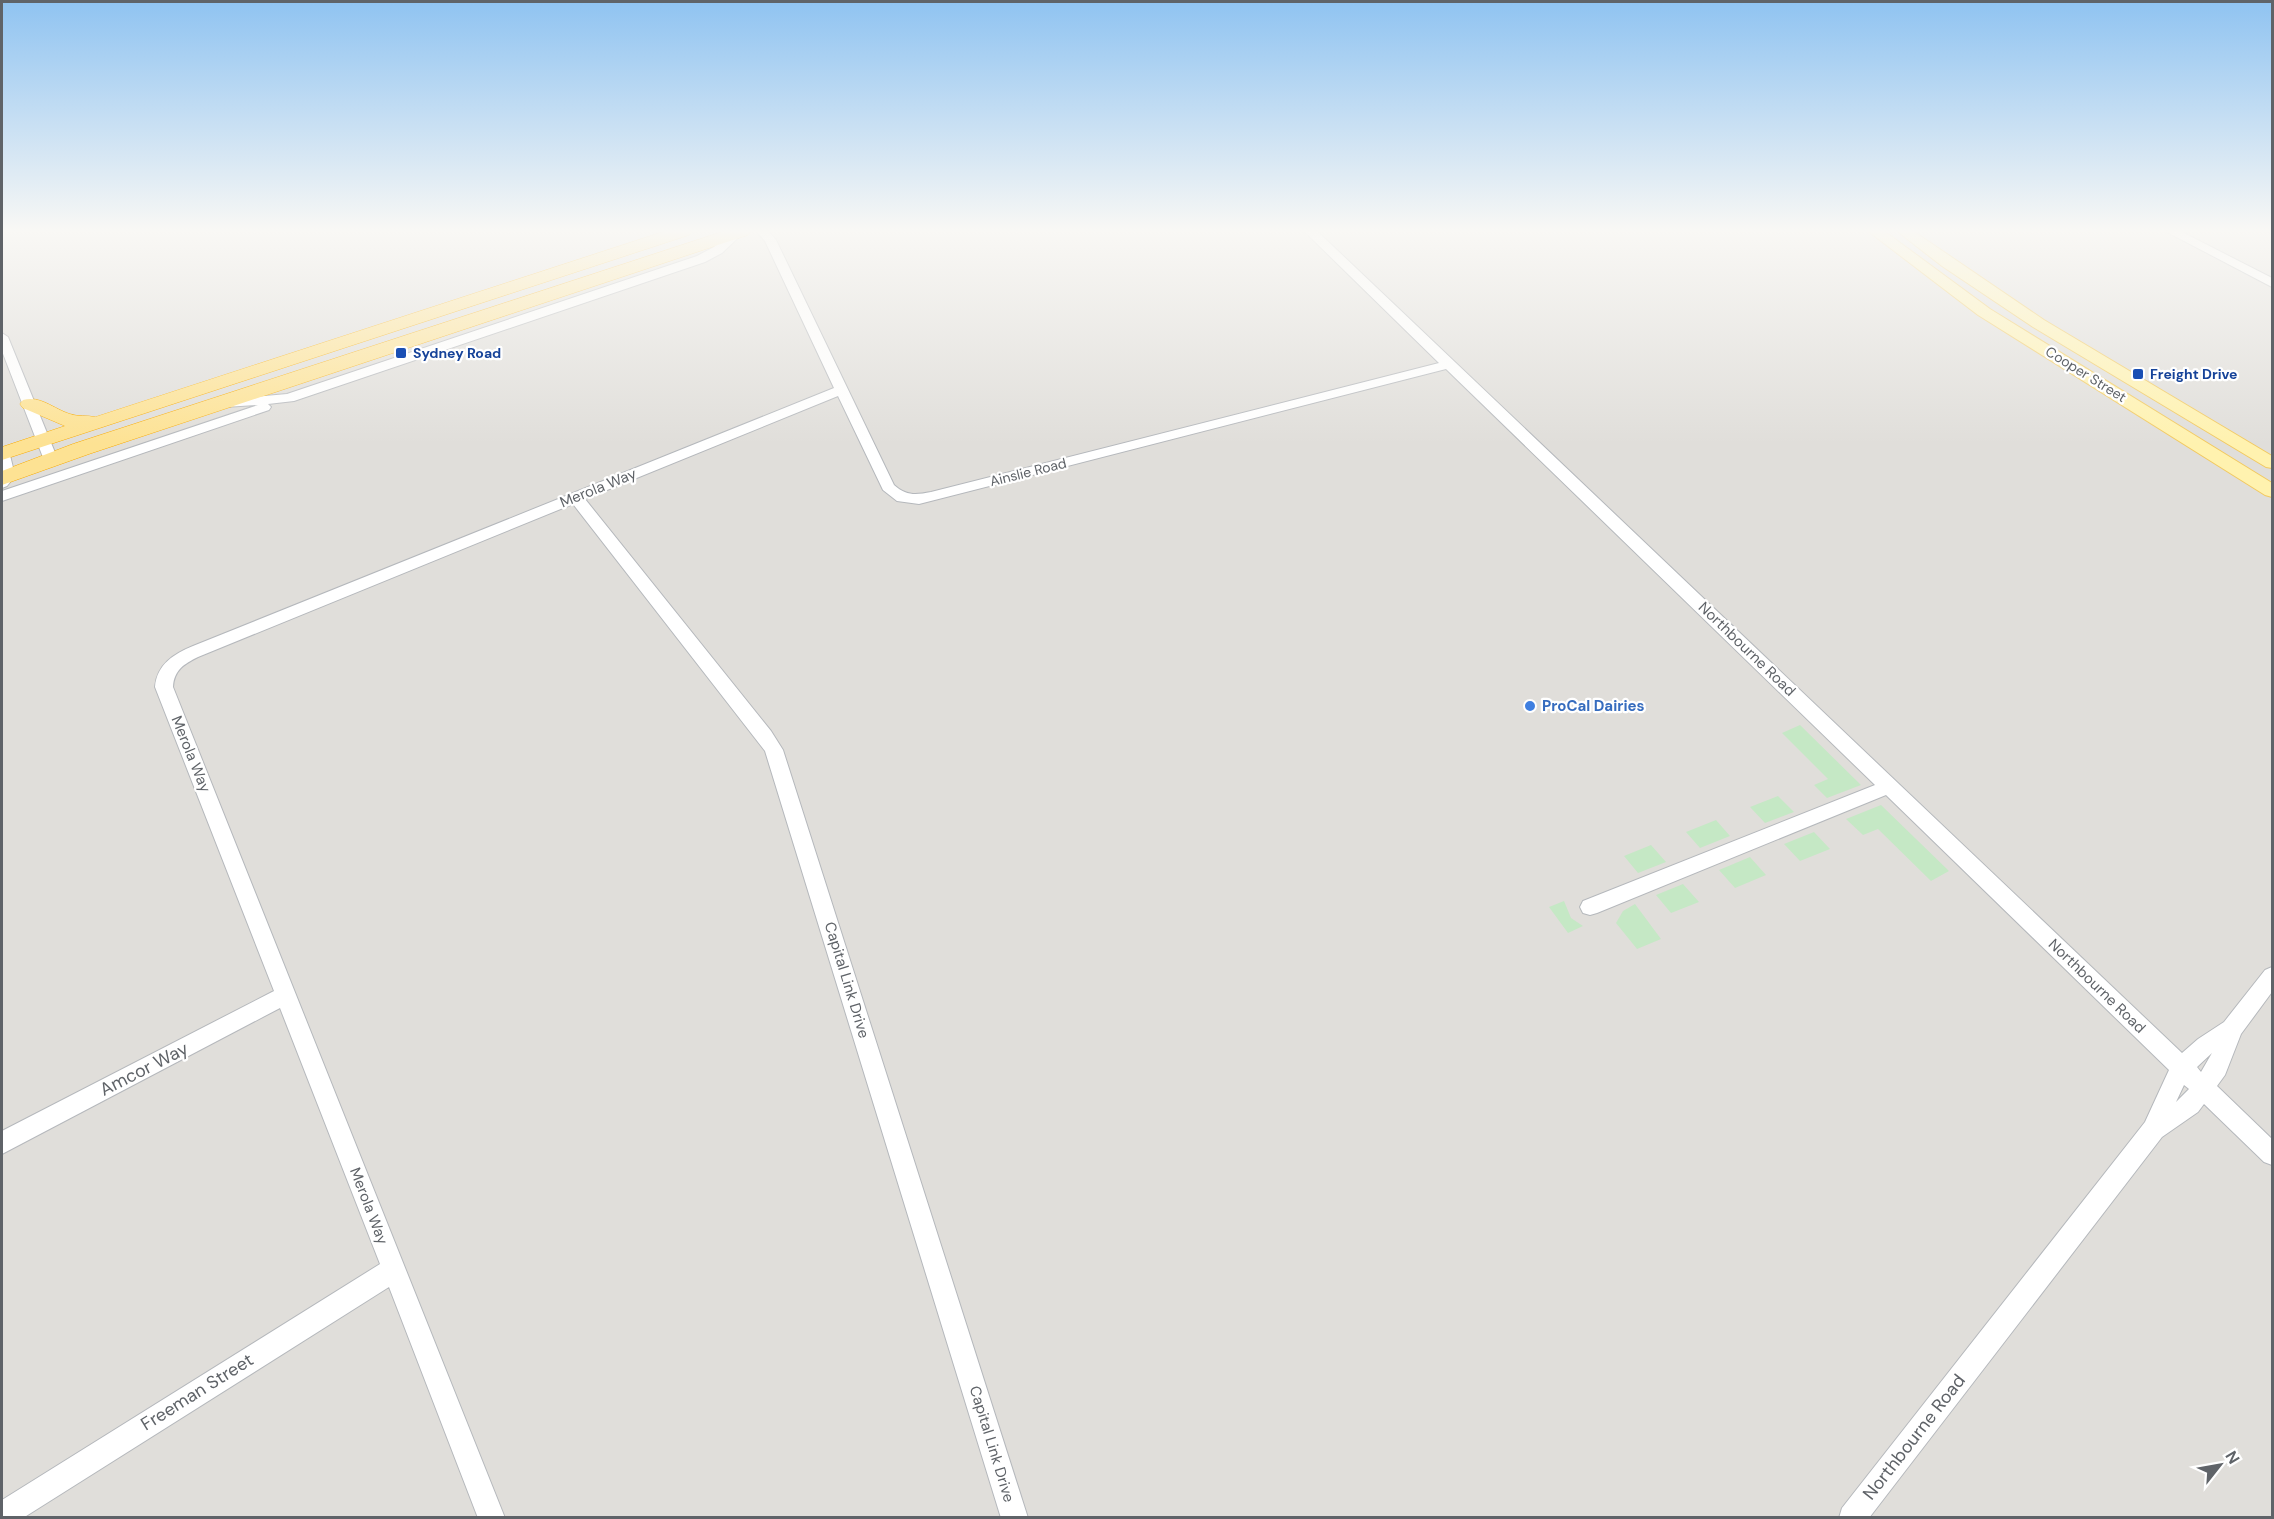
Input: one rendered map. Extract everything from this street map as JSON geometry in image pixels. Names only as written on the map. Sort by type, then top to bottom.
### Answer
[{"type":"highway","points":[[3,483],[48,450],[105,420],[466,302]]},
{"type":"highway","points":[[2,453],[48,450],[215,404],[527,302]]},
{"type":"highway","points":[[30,404],[68,421],[105,420]]},
{"type":"main road","name":"Cooper Street","points":[[1970,302],[2272,491]]},
{"type":"main road","name":"Cooper Street","points":[[2006,302],[2272,463]]},
{"type":"main road","points":[[2203,447],[2208,424]]},
{"type":"street","points":[[2,453],[3,483],[289,399],[574,302]]},
{"type":"street","name":"Ainslie Road","points":[[802,302],[888,487],[896,495],[915,500],[1449,364]]},
{"type":"street","name":"Northbourne Road","points":[[1384,302],[2272,1154]]},
{"type":"street","points":[[2,337],[48,450]]},
{"type":"street","name":"Merola Way","points":[[492,1518],[165,687],[167,672],[180,659],[199,650],[842,389]]},
{"type":"street","points":[[215,404],[289,399]]},
{"type":"street","name":"Capital Link Drive","points":[[575,497],[774,750],[1015,1518]]},
{"type":"street","points":[[1590,907],[1890,786]]},
{"type":"street","points":[[2203,1087],[2217,1068],[2232,1029],[2272,976]]},
{"type":"street","name":"Amcor Way","points":[[2,1143],[286,995]]},
{"type":"street","points":[[2183,1069],[2198,1052],[2232,1029]]},
{"type":"street","name":"Northbourne Road","points":[[1852,1518],[2154,1129],[2171,1086],[2183,1069]]},
{"type":"street","name":"Northbourne Road","points":[[2154,1129],[2190,1105],[2203,1087]]},
{"type":"street","name":"Freeman Street","points":[[2,1515],[393,1270]]},
{"type":"shaded area","points":[[2,302],[2272,302],[2272,1517],[2,1517]]},
{"type":"green space","points":[[1800,725],[1861,785],[1827,798],[1814,785],[1828,779],[1782,733]]},
{"type":"green space","points":[[1778,796],[1794,812],[1765,823],[1750,807]]},
{"type":"green space","points":[[1881,805],[1949,871],[1931,881],[1878,829],[1863,835],[1846,819]]},
{"type":"green space","points":[[1716,820],[1730,836],[1700,848],[1686,832]]},
{"type":"green space","points":[[1814,832],[1830,849],[1800,861],[1784,844]]},
{"type":"green space","points":[[1651,845],[1666,862],[1638,873],[1624,856]]},
{"type":"green space","points":[[1750,857],[1766,875],[1735,888],[1719,870]]},
{"type":"green space","points":[[1683,884],[1699,902],[1671,913],[1656,895]]},
{"type":"green space","points":[[1564,901],[1571,918],[1583,926],[1568,933],[1549,907]]},
{"type":"green space","points":[[1635,904],[1661,939],[1637,949],[1616,923],[1623,911]]},
{"type":"place","name":"Sydney Road","points":[[401,353]]},
{"type":"place","name":"Freight Drive","points":[[2138,374]]},
{"type":"place","name":"ProCal Dairies","points":[[1530,706]]}]
